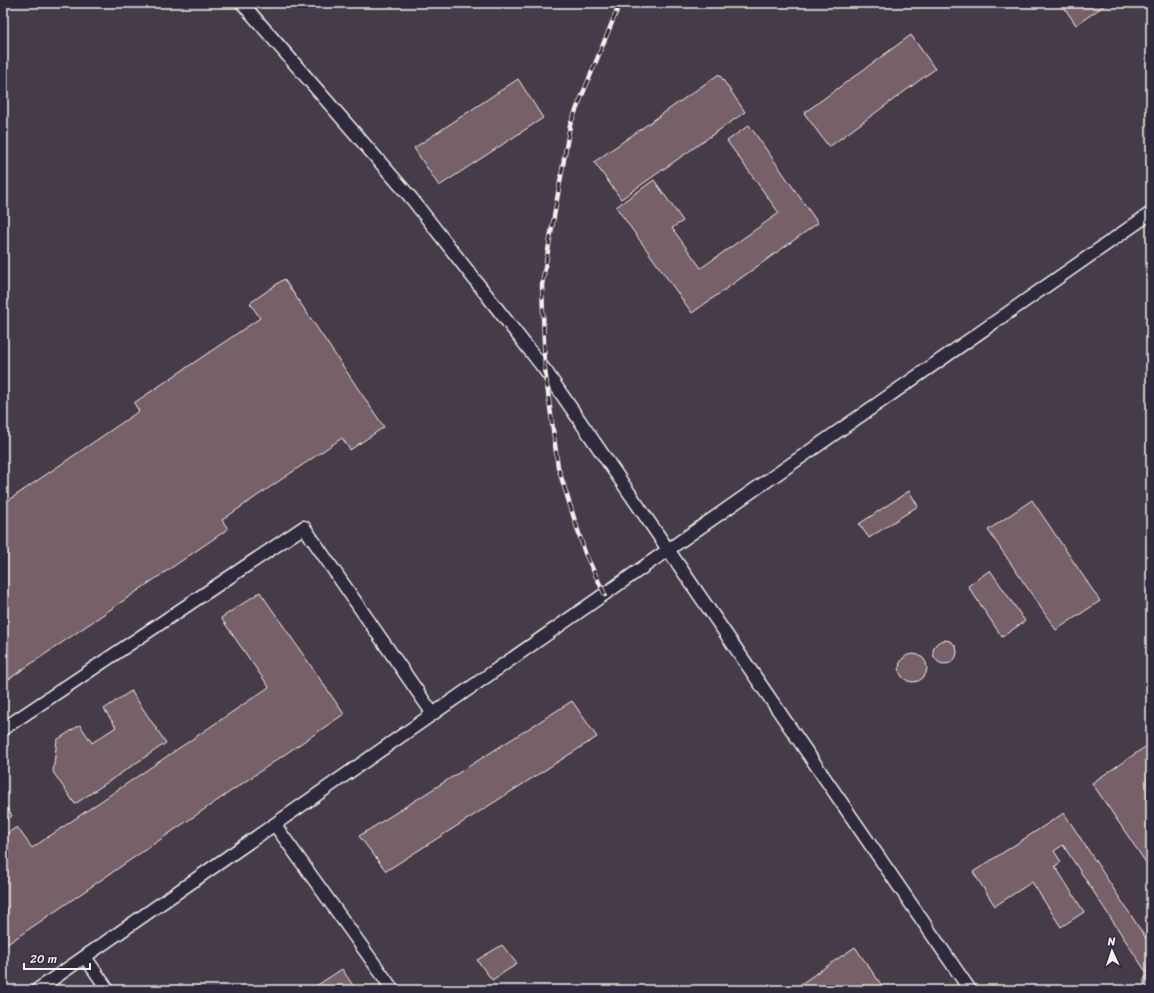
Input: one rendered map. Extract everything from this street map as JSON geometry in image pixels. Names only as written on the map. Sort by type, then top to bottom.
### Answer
[{"type":"lane","points":[[242,3],[412,199],[545,370],[970,990]]},
{"type":"lane","points":[[37,990],[1151,213]]},
{"type":"lane","points":[[3,729],[304,527],[433,714]]},
{"type":"lane","points":[[275,825],[393,990]]},
{"type":"lane","points":[[85,957],[108,990]]},
{"type":"shaded area","points":[[3,3],[1151,3],[1151,990],[3,990]]},
{"type":"building","points":[[1061,3],[1108,3],[1076,25]]},
{"type":"building","points":[[911,35],[935,69],[829,147],[804,113]]},
{"type":"building","points":[[719,74],[745,112],[621,199],[594,162]]},
{"type":"building","points":[[518,79],[543,118],[439,186],[414,148]]},
{"type":"building","points":[[749,125],[818,223],[692,313],[616,207],[654,180],[683,221],[672,228],[701,268],[779,213],[727,141]]},
{"type":"building","points":[[284,279],[384,427],[350,450],[342,438],[222,520],[228,529],[3,683],[3,504],[139,411],[134,403],[260,318],[250,303]]},
{"type":"building","points":[[909,491],[918,506],[869,538],[859,524]]},
{"type":"building","points":[[1032,500],[1100,601],[1056,630],[988,530]]},
{"type":"building","points":[[990,570],[1025,621],[1002,637],[968,586]]},
{"type":"building","points":[[260,592],[344,714],[3,947],[3,836],[17,827],[32,848],[269,687],[221,618]]},
{"type":"building","points":[[945,640],[954,643],[957,652],[954,661],[945,664],[936,661],[933,652],[936,643]]},
{"type":"building","points":[[913,654],[923,658],[927,668],[923,678],[913,682],[903,678],[899,668],[903,658]]},
{"type":"building","points":[[131,691],[166,743],[75,804],[53,772],[57,740],[80,725],[92,743],[116,727],[104,709]]},
{"type":"building","points":[[572,701],[597,737],[386,871],[359,836]]},
{"type":"building","points":[[1151,743],[1151,870],[1092,783]]},
{"type":"building","points":[[3,802],[12,816],[3,822]]},
{"type":"building","points":[[1064,813],[1151,946],[1151,975],[1148,975],[1063,845],[1054,851],[1061,862],[1055,866],[1084,912],[1061,927],[1032,882],[995,906],[973,872]]},
{"type":"building","points":[[502,945],[517,964],[492,980],[477,960]]},
{"type":"building","points":[[855,947],[885,990],[792,990]]},
{"type":"building","points":[[342,969],[356,990],[310,990]]},
{"type":"building","points":[[1151,975],[1151,989],[1144,985],[1144,980],[1146,976]]},
{"type":"railway","points":[[605,595],[585,553],[558,467],[545,370],[542,285],[570,125],[620,3]]}]
